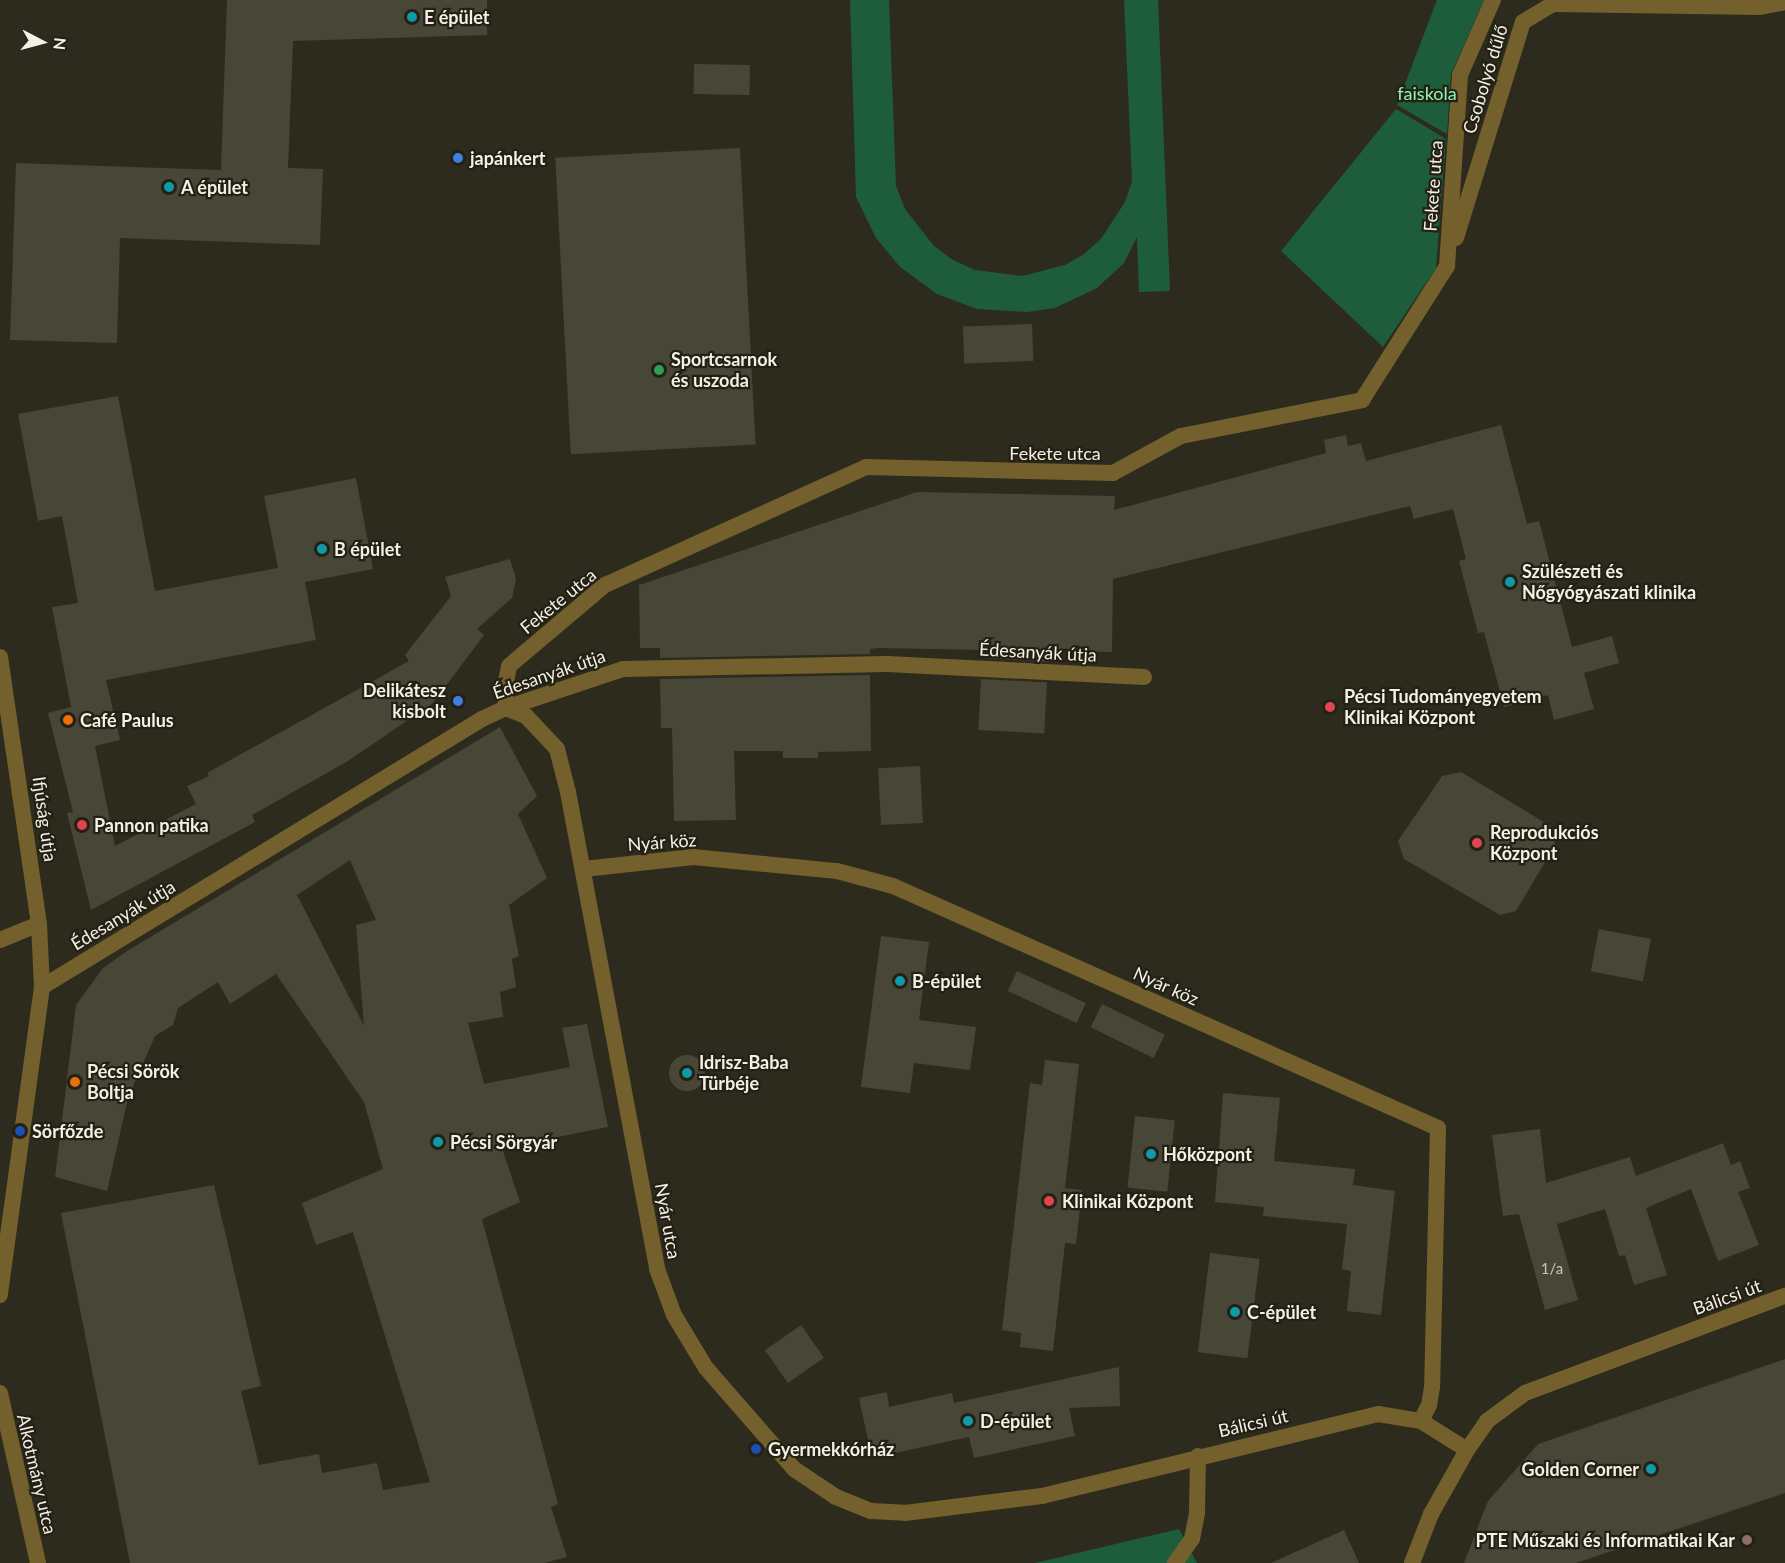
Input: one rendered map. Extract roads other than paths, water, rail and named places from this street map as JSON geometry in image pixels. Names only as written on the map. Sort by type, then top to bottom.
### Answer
[{"type":"street","name":"Fekete utca","points":[[506,708],[509,666],[605,585],[866,467],[1113,473],[1181,436],[1362,400],[1447,266],[1460,75],[1493,0]]},
{"type":"street","name":"Csobolyó dűlő","points":[[1447,266],[1523,22],[1553,4],[1760,7],[1785,2]]},
{"type":"street","name":"Ifjúság útja","points":[[0,657],[39,924],[42,987]]},
{"type":"street","name":"Édesanyák útja","points":[[42,987],[482,718],[623,669],[887,664],[1144,677]]},
{"type":"street","name":"Nyár utca","points":[[506,708],[526,716],[557,750],[584,869],[657,1269],[674,1315],[706,1368],[794,1468],[855,1506],[905,1513],[1042,1496]]},
{"type":"street","name":"Nyár köz","points":[[584,869],[693,856],[837,871],[893,886],[1438,1128],[1432,1387],[1429,1406],[1421,1421]]},
{"type":"street","points":[[0,940],[39,924]]},
{"type":"street","points":[[0,1295],[42,987]]},
{"type":"street","name":"Bálicsi út","points":[[1412,1563],[1431,1514],[1467,1450],[1487,1421],[1525,1393],[1785,1296]]},
{"type":"street","name":"Alkotmány utca","points":[[0,1393],[38,1563]]},
{"type":"street","name":"Bálicsi út","points":[[1042,1496],[1198,1456],[1378,1414],[1421,1421],[1467,1450]]},
{"type":"street","points":[[1175,1563],[1192,1539],[1197,1514],[1198,1456]]},
{"type":"place","name":"E épület","points":[[412,17]]},
{"type":"place","name":"japánkert","points":[[458,158]]},
{"type":"place","name":"A épület","points":[[169,187]]},
{"type":"place","name":"Sportcsarnok és uszoda","points":[[659,370]]},
{"type":"place","name":"B épület","points":[[322,549]]},
{"type":"place","name":"Szülészeti és Nőgyógyászati klinika","points":[[1510,582]]},
{"type":"place","name":"Delikátesz kisbolt","points":[[458,701]]},
{"type":"place","name":"Pécsi Tudományegyetem Klinikai Központ","points":[[1330,707]]},
{"type":"place","name":"Café Paulus","points":[[68,720]]},
{"type":"place","name":"Pannon patika","points":[[82,825]]},
{"type":"place","name":"Reprodukciós Központ","points":[[1477,843]]},
{"type":"place","name":"B-épület","points":[[900,981]]},
{"type":"place","name":"Idrisz-Baba Türbéje","points":[[687,1073]]},
{"type":"place","name":"Pécsi Sörök Boltja","points":[[75,1082]]},
{"type":"place","name":"Sörfőzde","points":[[20,1131]]},
{"type":"place","name":"Pécsi Sörgyár","points":[[438,1142]]},
{"type":"place","name":"Hőközpont","points":[[1151,1154]]},
{"type":"place","name":"Klinikai Központ","points":[[1049,1201]]},
{"type":"place","name":"C-épület","points":[[1235,1312]]},
{"type":"place","name":"D-épület","points":[[968,1421]]},
{"type":"place","name":"Gyermekkórház","points":[[756,1449]]},
{"type":"place","name":"Golden Corner","points":[[1651,1469]]},
{"type":"place","name":"PTE Műszaki és Informatikai Kar","points":[[1747,1540]]},
{"type":"park label","name":"faiskola","points":[[1427,93]]}]
